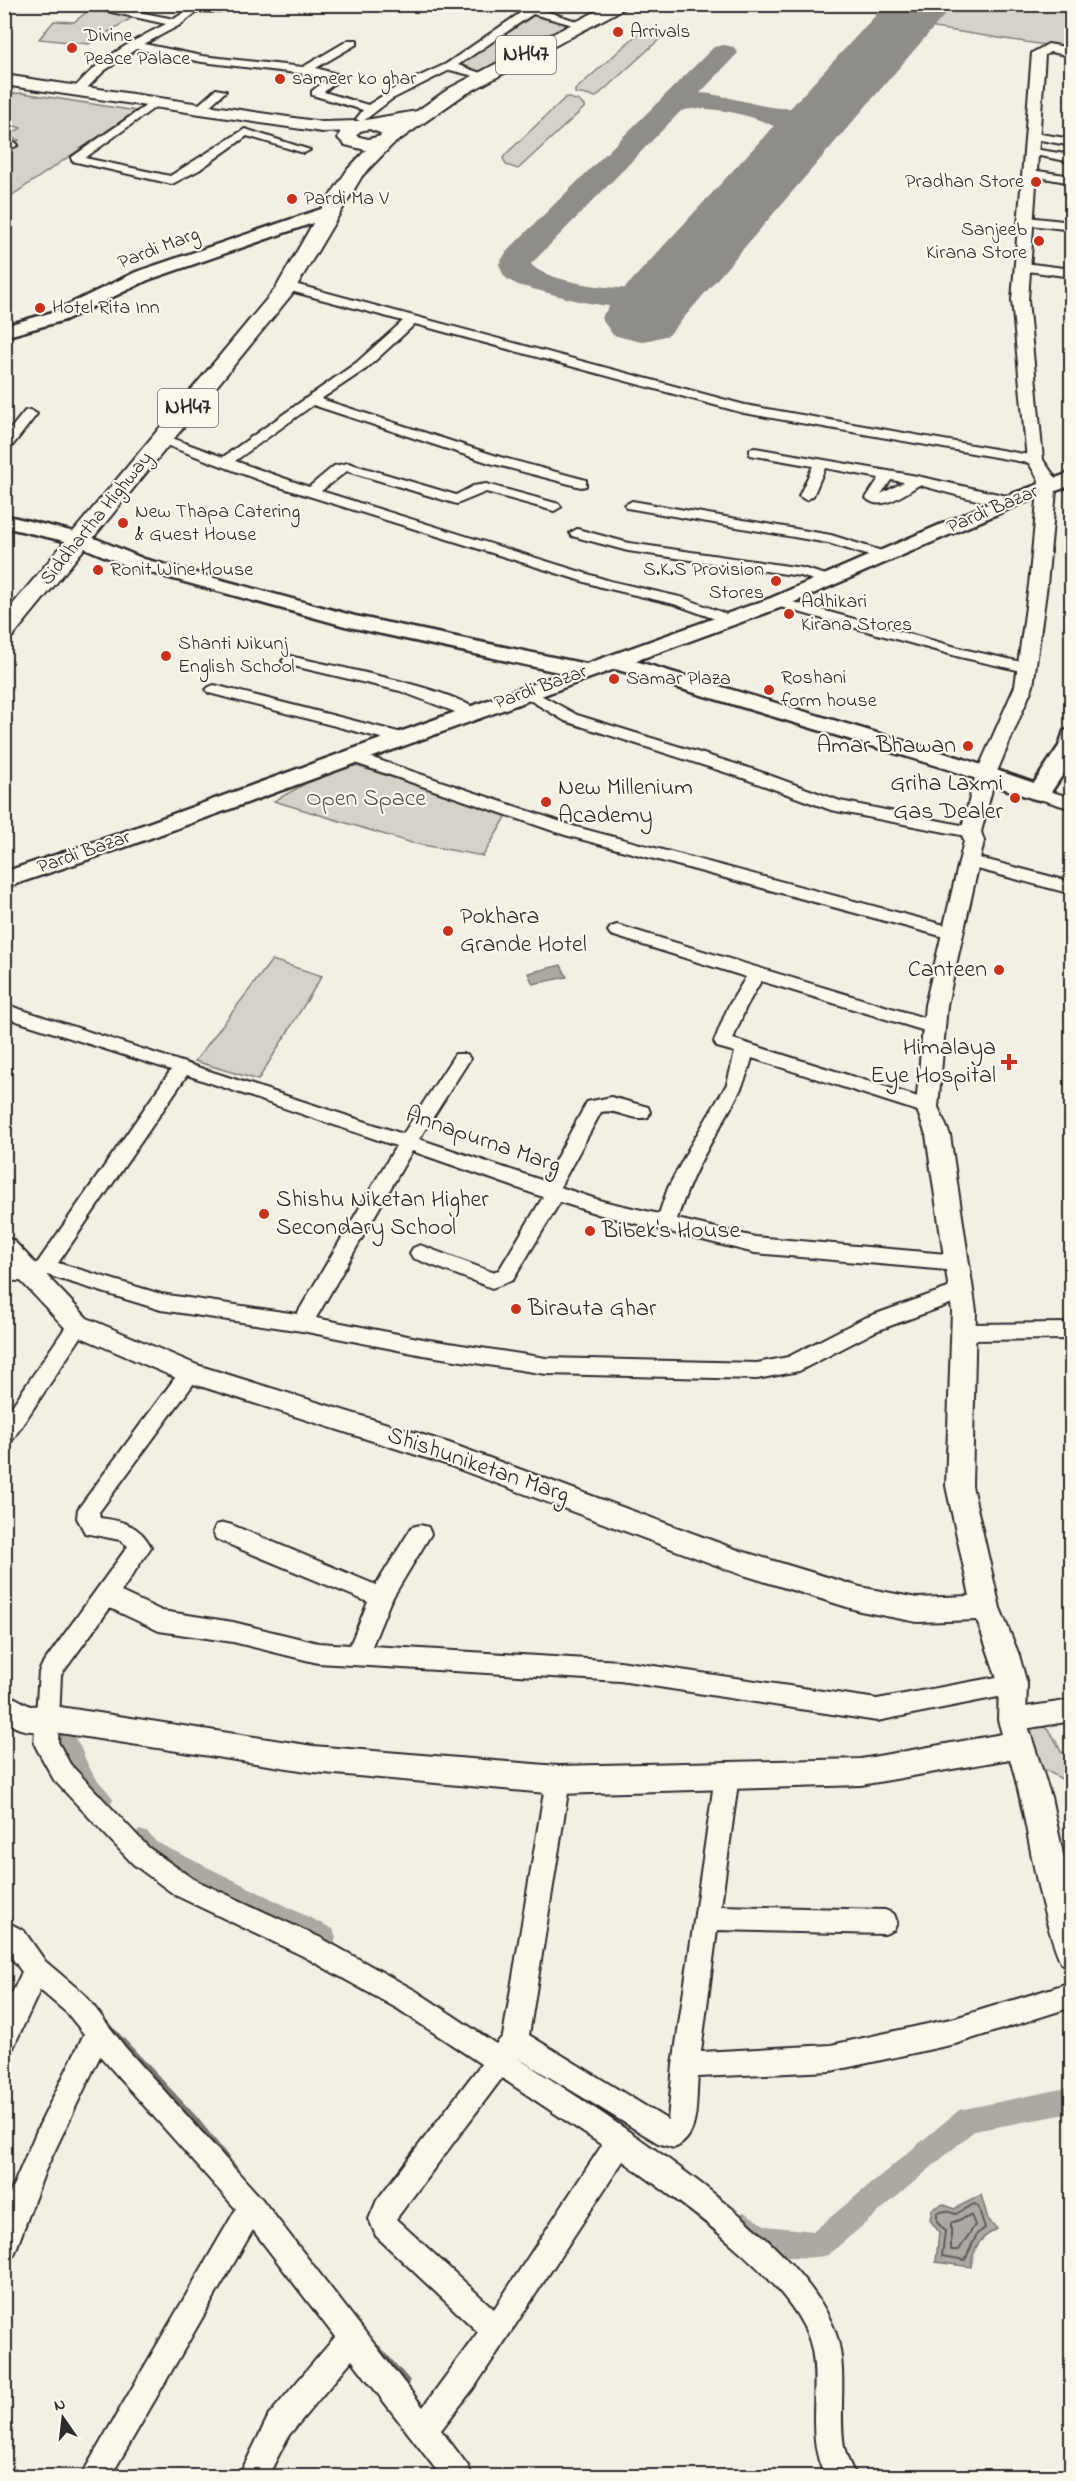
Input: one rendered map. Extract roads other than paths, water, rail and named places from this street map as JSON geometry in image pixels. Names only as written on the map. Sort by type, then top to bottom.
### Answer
[{"type":"highway","name":"NH47","points":[[355,173],[388,139],[430,108],[482,77],[624,4]]},
{"type":"highway","name":"NH47","points":[[360,127],[408,116],[430,108]]},
{"type":"highway","points":[[360,127],[389,130],[388,139],[364,145],[360,127]]},
{"type":"highway","points":[[355,173],[359,153],[360,127]]},
{"type":"highway","name":"Siddhartha Highway","points":[[4,631],[287,286],[330,211],[355,173]]},
{"type":"main road","points":[[4,80],[322,127],[360,127]]},
{"type":"main road","name":"Pardi Marg","points":[[4,333],[59,316],[142,276],[330,211]]},
{"type":"main road","name":"Pardi Bazar","points":[[4,880],[778,602],[1011,501],[1071,478]]},
{"type":"main road","points":[[4,521],[80,539],[137,563],[352,622],[587,672]]},
{"type":"main road","points":[[615,662],[986,774],[1039,793],[1070,746],[1071,736]]},
{"type":"street","points":[[80,4],[130,9],[176,23]]},
{"type":"street","points":[[79,90],[97,70],[132,45],[176,23],[198,8],[220,9],[236,4]]},
{"type":"street","points":[[510,4],[584,25]]},
{"type":"street","points":[[132,45],[202,59],[307,69],[338,76],[317,92],[360,127],[450,66],[526,7]]},
{"type":"street","points":[[307,69],[353,42]]},
{"type":"street","points":[[1071,52],[1048,48],[1040,52],[1020,316],[1034,429],[1035,460],[1046,473],[1047,487],[1038,585],[1024,686],[986,774],[971,832],[974,840],[936,1005],[927,1107],[938,1136],[962,1291],[959,1486],[986,1608],[1005,1655],[1013,1684],[1016,1732],[1036,1797],[1071,1952]]},
{"type":"street","points":[[450,66],[482,77]]},
{"type":"street","points":[[201,108],[220,91]]},
{"type":"street","points":[[157,101],[76,159],[172,180],[195,168],[245,132],[304,150]]},
{"type":"street","points":[[1034,136],[1071,142]]},
{"type":"street","points":[[1034,152],[1071,159]]},
{"type":"street","points":[[1031,173],[1071,180]]},
{"type":"street","points":[[1027,220],[1071,226]]},
{"type":"street","points":[[1024,267],[1071,273]]},
{"type":"street","points":[[287,286],[744,409],[1035,460]]},
{"type":"street","points":[[225,462],[362,366],[412,320]]},
{"type":"street","points":[[311,400],[495,460],[581,483]]},
{"type":"street","points":[[4,447],[30,414]]},
{"type":"street","points":[[163,439],[311,492],[606,584],[679,601],[729,620]]},
{"type":"street","points":[[755,452],[917,480],[984,497],[1011,501]]},
{"type":"street","points":[[806,496],[820,463]]},
{"type":"street","points":[[311,492],[339,469],[348,467],[457,500],[478,489],[486,488],[554,507]]},
{"type":"street","points":[[888,475],[876,490],[873,498],[885,500],[917,480]]},
{"type":"street","points":[[632,505],[831,539],[884,556]]},
{"type":"street","points":[[577,533],[628,547],[802,572],[828,580]]},
{"type":"street","points":[[778,602],[965,654],[1026,667]]},
{"type":"street","points":[[290,661],[410,688],[446,699],[471,713]]},
{"type":"street","points":[[214,690],[400,738]]},
{"type":"street","points":[[528,693],[571,718],[749,774],[837,806],[971,832]]},
{"type":"street","points":[[352,756],[571,831],[952,933]]},
{"type":"street","points":[[1039,793],[1071,804]]},
{"type":"street","points":[[968,861],[1071,888]]},
{"type":"street","points":[[617,931],[935,1028]]},
{"type":"street","points":[[756,975],[722,1038],[726,1044],[927,1107]]},
{"type":"street","name":"Annapurna Marg","points":[[4,1010],[183,1067],[601,1208],[755,1245],[958,1263]]},
{"type":"street","points":[[666,1222],[678,1188],[698,1148],[736,1084],[745,1049]]},
{"type":"street","points":[[302,1323],[408,1142],[461,1059]]},
{"type":"street","points":[[39,1271],[183,1067]]},
{"type":"street","points":[[420,1253],[492,1280],[500,1279],[506,1275],[552,1192],[594,1107],[601,1102],[641,1112]]},
{"type":"street","name":"Shishuniketan Marg","points":[[4,1247],[39,1271],[78,1325],[190,1373],[449,1454],[737,1561],[860,1599],[917,1610],[986,1608]]},
{"type":"street","points":[[4,1272],[39,1271],[161,1302],[302,1323],[423,1347],[546,1366],[757,1371],[792,1365],[869,1325],[962,1291]]},
{"type":"street","points":[[4,1436],[78,1325]]},
{"type":"street","points":[[962,1332],[1071,1335]]},
{"type":"street","points":[[190,1373],[89,1509],[88,1518],[93,1526],[132,1534],[138,1539],[140,1547],[50,1672],[46,1743],[62,1772],[141,1856],[184,1887],[312,1947],[505,2053],[667,2134],[674,2135],[680,2130],[686,2065],[727,1776]]},
{"type":"street","points":[[224,1532],[381,1597]]},
{"type":"street","points":[[358,1654],[381,1597],[420,1534]]},
{"type":"street","points":[[106,1595],[159,1621],[233,1632],[318,1653],[620,1671],[877,1710],[1013,1684]]},
{"type":"street","points":[[4,1705],[26,1719],[48,1718],[313,1759],[558,1780],[861,1772],[1016,1732],[1071,1710]]},
{"type":"street","points":[[496,2330],[385,2227],[382,2219],[386,2209],[505,2053],[558,1780]]},
{"type":"street","points":[[707,1918],[885,1922]]},
{"type":"street","points":[[4,1932],[15,1940],[36,1970],[76,2004],[98,2033],[252,2208],[458,2476]]},
{"type":"street","points":[[4,2039],[36,1970]]},
{"type":"street","points":[[686,2065],[831,2058],[955,2031],[1071,1994]]},
{"type":"street","points":[[4,2245],[56,2114],[98,2033]]},
{"type":"street","points":[[505,2053],[762,2254],[805,2300],[823,2336],[829,2374],[830,2456],[841,2476]]},
{"type":"street","points":[[422,2432],[466,2375],[613,2154],[616,2139]]},
{"type":"street","points":[[95,2476],[252,2208]]},
{"type":"street","points":[[253,2476],[279,2425],[352,2338]]},
{"type":"water","points":[[561,965],[567,977],[533,984],[528,973]]},
{"type":"water","points":[[981,2195],[988,2219],[997,2229],[978,2244],[973,2254],[971,2267],[936,2262],[939,2232],[930,2220],[932,2209],[943,2204],[954,2209]]},
{"type":"waterway","points":[[58,1736],[69,1746],[86,1784],[101,1800]]},
{"type":"waterway","points":[[140,1841],[148,1850],[324,1938]]},
{"type":"waterway","points":[[114,2033],[194,2119],[235,2170]]},
{"type":"waterway","points":[[744,2225],[761,2239],[818,2245],[968,2119],[1072,2100]]},
{"type":"waterway","points":[[377,2348],[406,2381]]},
{"type":"place","name":"Arrivals","points":[[618,32]]},
{"type":"place","name":"Divine Peace Palace","points":[[72,48]]},
{"type":"place","name":"sameer ko ghar","points":[[280,79]]},
{"type":"place","name":"Pradhan Store","points":[[1036,182]]},
{"type":"place","name":"Pardi Ma V","points":[[292,199]]},
{"type":"place","name":"Sanjeeb Kirana Store","points":[[1039,241]]},
{"type":"place","name":"Hotel Rita Inn","points":[[40,308]]},
{"type":"place","name":"New Thapa Catering & Guest House","points":[[123,523]]},
{"type":"place","name":"Ronit Wine House","points":[[98,570]]},
{"type":"place","name":"S.K.S Provision Stores","points":[[776,581]]},
{"type":"place","name":"Adhikari Kirana Stores","points":[[789,614]]},
{"type":"place","name":"Shanti Nikunj English School","points":[[166,656]]},
{"type":"place","name":"Samar Plaza","points":[[614,679]]},
{"type":"place","name":"Roshani form house","points":[[769,690]]},
{"type":"place","name":"Amar Bhawan","points":[[968,746]]},
{"type":"place","name":"Griha Laxmi Gas Dealer","points":[[1015,798]]},
{"type":"place","name":"New Millenium Academy","points":[[546,802]]},
{"type":"place","name":"Pokhara Grande Hotel","points":[[448,931]]},
{"type":"place","name":"Canteen","points":[[999,970]]},
{"type":"place","name":"Himalaya Eye Hospital","points":[[1009,1062]]},
{"type":"place","name":"Shishu Niketan Higher Secondary School","points":[[264,1214]]},
{"type":"place","name":"Bibek's House","points":[[590,1231]]},
{"type":"place","name":"Birauta Ghar","points":[[516,1309]]},
{"type":"park label","name":"Open Space","points":[[366,799]]}]
